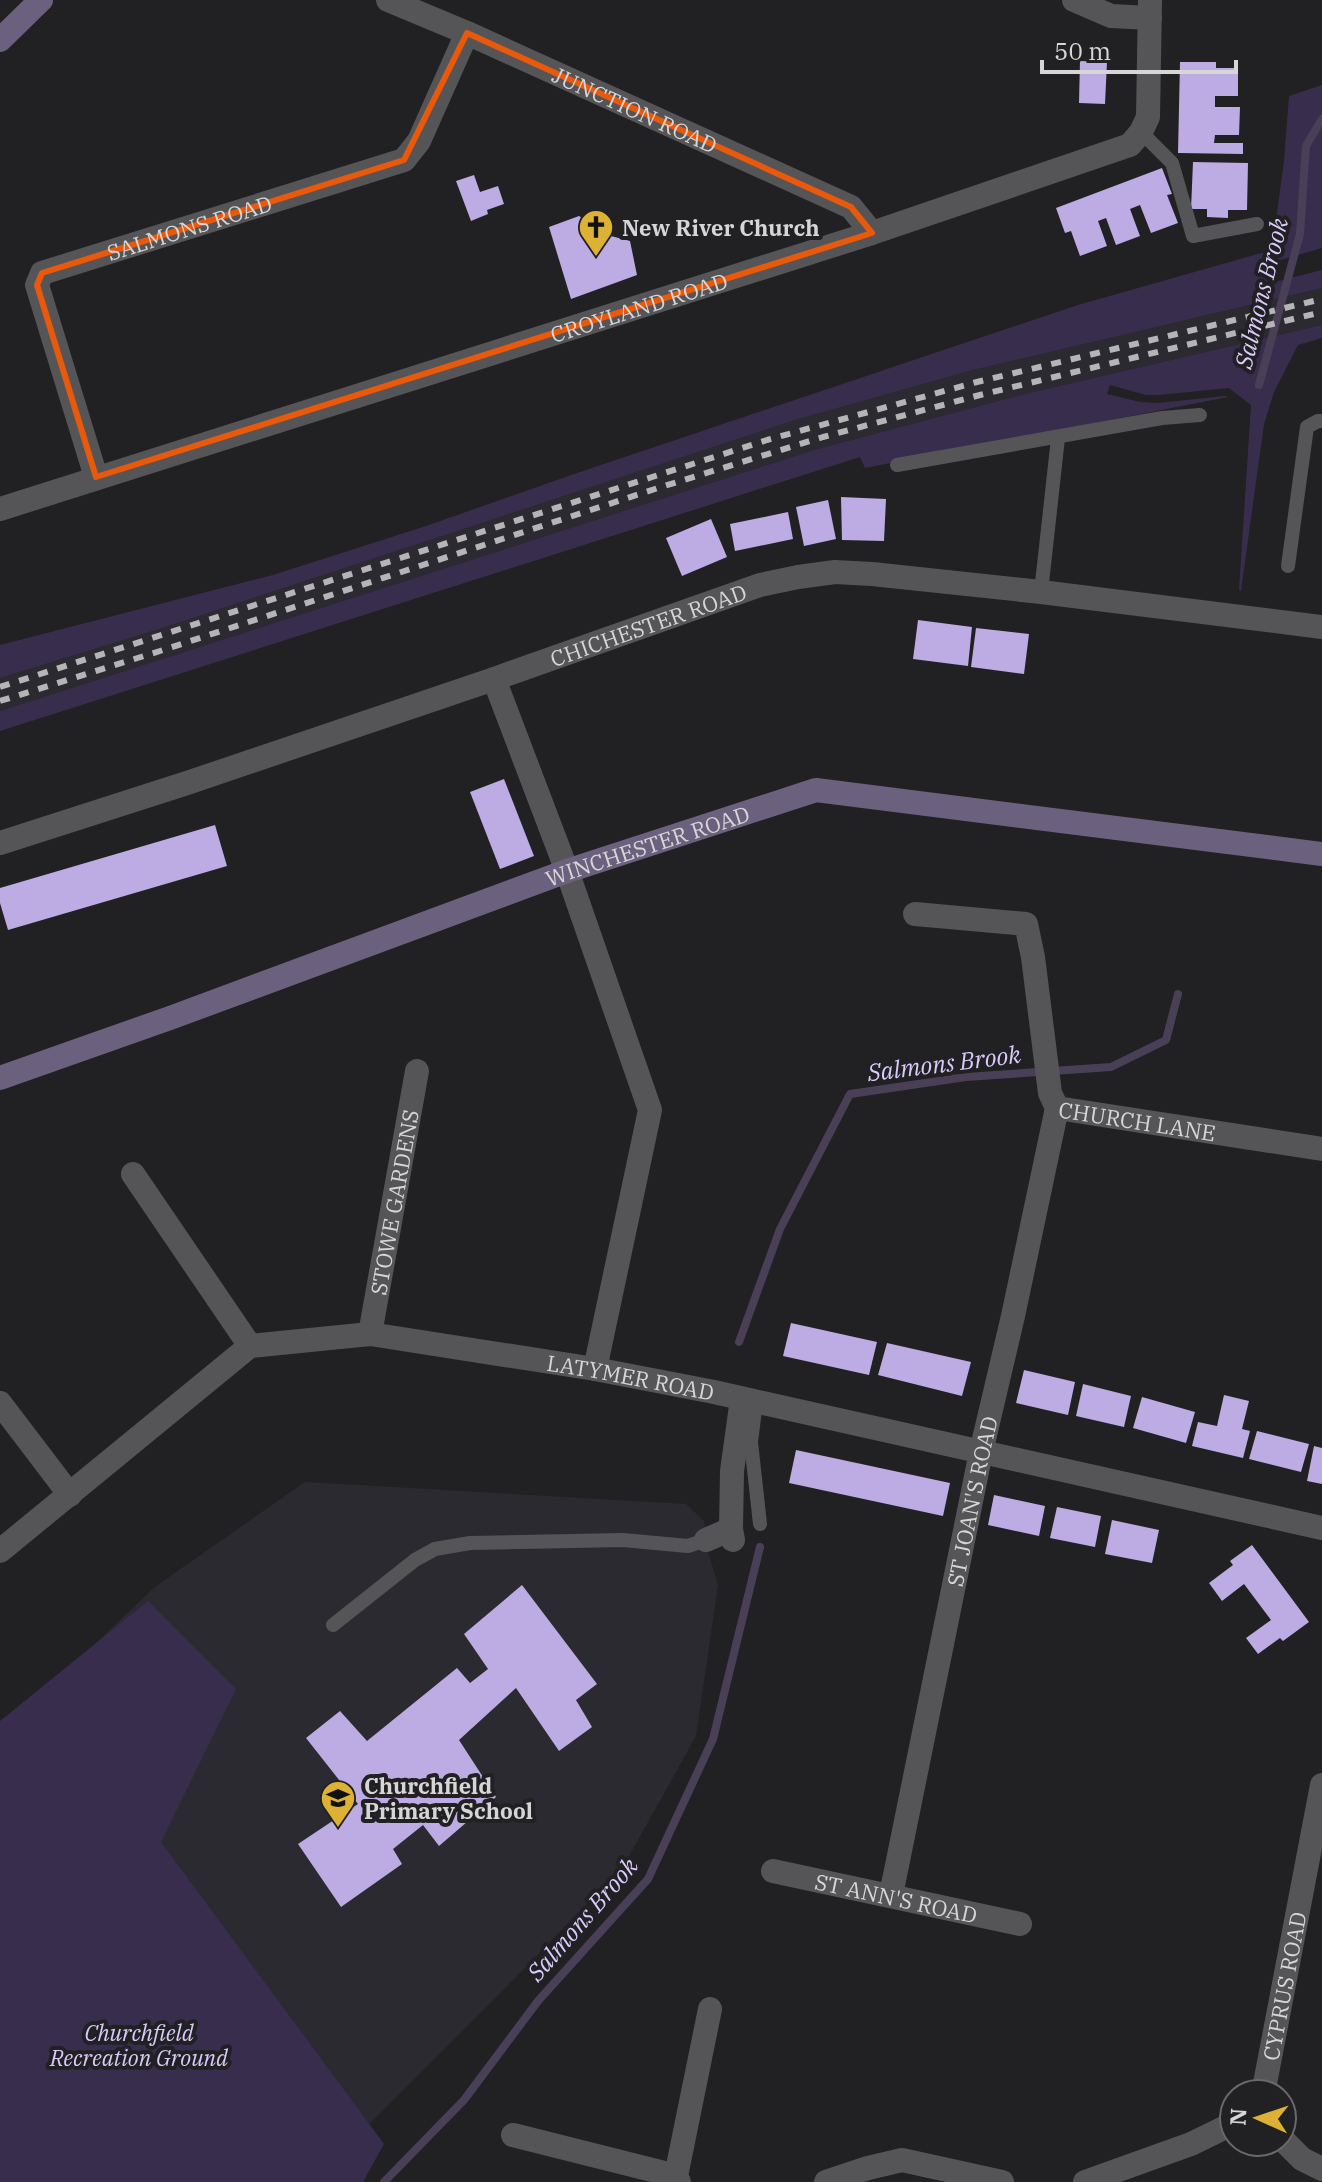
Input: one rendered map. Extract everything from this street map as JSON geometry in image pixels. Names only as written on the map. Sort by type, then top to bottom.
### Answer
[{"type":"street","points":[[0,40],[41,0]]},
{"type":"street","name":"JUNCTION ROAD","points":[[388,0],[851,207],[872,233]]},
{"type":"street","points":[[1074,0],[1111,16],[1150,9],[1148,117],[1141,132]]},
{"type":"street","name":"SALMONS ROAD","points":[[96,477],[37,285],[42,273],[404,160],[419,141],[467,33]]},
{"type":"street","name":"CROYLAND ROAD","points":[[0,509],[872,233],[1130,145],[1141,132]]},
{"type":"street","name":"CHICHESTER ROAD","points":[[0,843],[494,679],[760,585],[798,577],[835,572],[872,574],[1322,627]]},
{"type":"street","points":[[494,679],[567,871],[650,1110],[595,1369]]},
{"type":"street","name":"WINCHESTER ROAD","points":[[0,1078],[567,871],[816,790],[1322,854]]},
{"type":"street","name":"CHURCH LANE","points":[[915,914],[1026,924],[1053,1100],[1322,1149]]},
{"type":"street","name":"STOWE GARDENS","points":[[370,1334],[417,1071]]},
{"type":"street","name":"ST JOAN'S ROAD","points":[[891,1895],[981,1452],[1013,1316],[1053,1100]]},
{"type":"street","points":[[0,1551],[250,1346],[133,1174]]},
{"type":"street","name":"LATYMER ROAD","points":[[250,1346],[370,1334],[595,1369],[749,1400],[1322,1528]]},
{"type":"street","points":[[706,1540],[732,1534],[732,1471],[749,1400]]},
{"type":"street","points":[[0,1403],[70,1495]]},
{"type":"street","name":"CYPRUS ROAD","points":[[1266,2078],[1322,1785]]},
{"type":"street","name":"ST ANN'S ROAD","points":[[773,1871],[1020,1924]]},
{"type":"street","points":[[513,2135],[678,2179],[710,2009]]},
{"type":"street","points":[[1085,2182],[1191,2144],[1218,2131]]},
{"type":"street","points":[[1298,2155],[1322,2169]]},
{"type":"street","points":[[826,2182],[858,2177],[902,2160],[1002,2182]]},
{"type":"lane","points":[[1141,132],[1172,163],[1193,236],[1257,224]]},
{"type":"lane","points":[[897,465],[1162,418],[1200,415]]},
{"type":"lane","points":[[1288,566],[1307,427],[1322,421]]},
{"type":"lane","points":[[1041,592],[1058,438]]},
{"type":"lane","points":[[749,1400],[760,1524]]},
{"type":"lane","points":[[333,1625],[415,1560],[435,1549],[470,1543],[623,1540],[688,1546],[706,1540]]},
{"type":"highlighted area","points":[[467,33],[851,207],[872,233],[96,477],[37,285],[42,273],[404,160]]},
{"type":"shaded area","points":[[1322,288],[1322,325],[1025,394],[814,450],[0,711],[0,678],[156,630],[795,420],[973,370]]},
{"type":"shaded area","name":"Churchfield Primary School","points":[[305,1482],[686,1504],[704,1521],[718,1585],[696,1736],[624,1865],[331,2162],[0,1734],[156,1586]]},
{"type":"green space","points":[[1322,85],[1322,248],[1270,263],[1267,284],[1322,270],[1322,288],[973,370],[795,420],[156,630],[0,678],[0,645],[273,575],[1078,305],[1272,250],[1289,96]]},
{"type":"green space","points":[[1322,325],[1322,338],[1298,345],[1274,392],[1264,424],[1241,591],[1251,405],[1229,388],[1146,395],[1110,385],[1107,394],[1140,402],[1228,397],[865,468],[860,457],[0,731],[0,711],[814,450],[1025,394]]},
{"type":"green space","name":"Churchfield Recreation Ground","points":[[148,1601],[236,1689],[161,1842],[384,2144],[363,2182],[0,2182],[0,1721]]},
{"type":"building","points":[[1080,61],[1107,62],[1105,104],[1079,103]]},
{"type":"building","points":[[1180,62],[1216,62],[1216,68],[1238,68],[1238,96],[1215,96],[1215,107],[1240,107],[1239,135],[1215,135],[1214,143],[1243,143],[1243,154],[1178,153]]},
{"type":"building","points":[[1193,162],[1248,163],[1247,210],[1228,210],[1228,218],[1207,217],[1207,209],[1191,209]]},
{"type":"building","points":[[1162,168],[1172,194],[1167,195],[1178,223],[1151,233],[1140,205],[1130,209],[1140,236],[1116,245],[1106,218],[1098,221],[1107,246],[1080,256],[1071,231],[1065,233],[1056,208]]},
{"type":"building","points":[[474,175],[480,192],[498,186],[504,204],[487,210],[488,214],[471,221],[456,181]]},
{"type":"building","name":"New River Church","points":[[579,216],[611,236],[630,241],[637,275],[571,299],[549,227]]},
{"type":"building","points":[[841,497],[886,499],[884,541],[842,540]]},
{"type":"building","points":[[828,500],[836,539],[804,546],[796,507]]},
{"type":"building","points":[[788,512],[793,539],[735,551],[730,524]]},
{"type":"building","points":[[711,519],[727,557],[682,576],[666,538]]},
{"type":"building","points":[[918,620],[972,627],[968,666],[913,659]]},
{"type":"building","points":[[976,628],[1029,634],[1024,674],[971,667]]},
{"type":"building","points":[[504,779],[534,856],[500,869],[470,792]]},
{"type":"building","points":[[215,825],[227,866],[8,930],[0,903],[0,888]]},
{"type":"building","points":[[791,1323],[877,1342],[869,1375],[783,1356]]},
{"type":"building","points":[[887,1343],[971,1362],[962,1396],[878,1375]]},
{"type":"building","points":[[1024,1370],[1075,1382],[1068,1415],[1016,1403]]},
{"type":"building","points":[[1083,1384],[1131,1396],[1124,1427],[1076,1416]]},
{"type":"building","points":[[1224,1395],[1249,1401],[1242,1429],[1250,1431],[1243,1458],[1192,1446],[1198,1422],[1217,1426]]},
{"type":"building","points":[[1142,1397],[1195,1412],[1186,1443],[1133,1428]]},
{"type":"building","points":[[1257,1431],[1309,1444],[1301,1472],[1249,1459]]},
{"type":"building","points":[[1314,1446],[1322,1448],[1322,1484],[1307,1481]]},
{"type":"building","points":[[796,1450],[950,1483],[943,1516],[789,1483]]},
{"type":"building","points":[[994,1495],[1045,1506],[1039,1536],[988,1525]]},
{"type":"building","points":[[1057,1507],[1101,1516],[1095,1547],[1050,1538]]},
{"type":"building","points":[[1112,1520],[1159,1530],[1152,1563],[1105,1554]]},
{"type":"building","points":[[1252,1545],[1309,1622],[1258,1654],[1246,1638],[1271,1620],[1244,1584],[1222,1601],[1209,1583],[1233,1565],[1230,1561]]},
{"type":"building","points":[[522,1585],[597,1684],[576,1700],[592,1727],[559,1751],[516,1688],[459,1740],[496,1797],[439,1846],[423,1825],[393,1849],[402,1864],[341,1907],[298,1844],[358,1804],[306,1738],[340,1711],[367,1741],[457,1668],[470,1683],[488,1669],[464,1634]]},
{"type":"waterway","name":"Salmons Brook","points":[[1259,385],[1300,234],[1306,146],[1322,119]]},
{"type":"waterway","name":"Salmons Brook","points":[[739,1342],[780,1229],[850,1094],[966,1077],[1111,1067],[1166,1040],[1178,994]]},
{"type":"waterway","name":"Salmons Brook","points":[[384,2182],[464,2100],[538,2001],[648,1879],[713,1739],[760,1547]]},
{"type":"railway","points":[[0,687],[767,440],[977,382],[1322,299]]},
{"type":"railway","points":[[0,701],[823,437],[980,395],[1322,312]]},
{"type":"place","name":"New River Church","points":[[596,258]]},
{"type":"place","name":"Churchfield Primary School","points":[[338,1829]]}]
